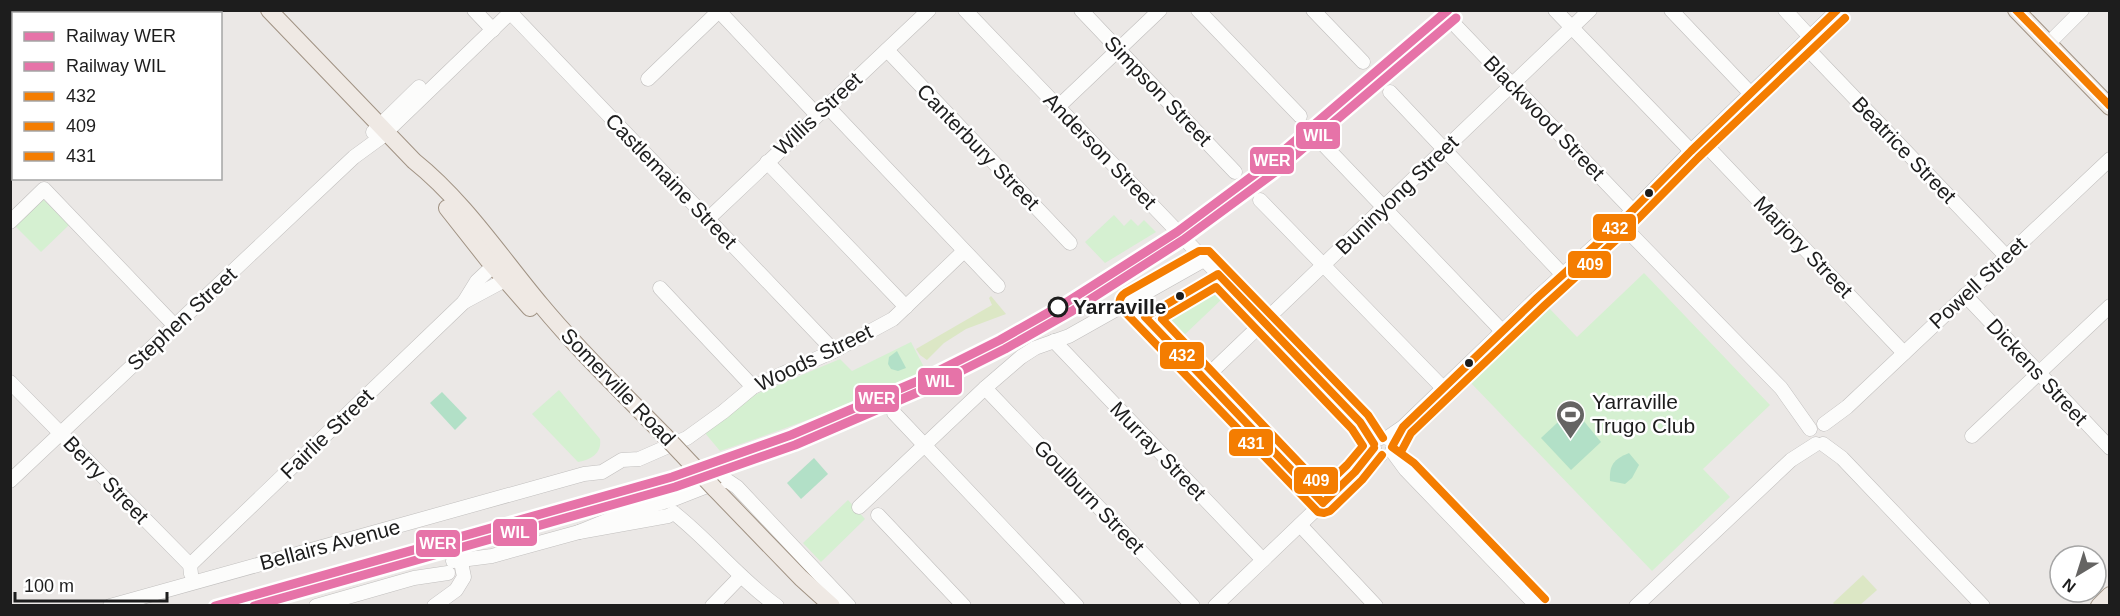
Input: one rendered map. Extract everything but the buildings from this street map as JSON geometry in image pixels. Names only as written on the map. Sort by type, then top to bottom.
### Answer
[{"type":"main road","name":"Somerville Road","points":[[269,10],[414,161],[446,191],[496,276],[563,330],[658,443],[832,606]]},
{"type":"main road","points":[[2016,10],[2109,107]]},
{"type":"main road","name":"Somerville Road","points":[[711,491],[816,606]]},
{"type":"main road","points":[[2099,606],[2109,596]]},
{"type":"street","points":[[474,10],[490,26]]},
{"type":"street","name":"Willis Street","points":[[708,219],[929,10]]},
{"type":"street","name":"Anderson Street","points":[[965,10],[1537,606]]},
{"type":"street","name":"Simpson Street","points":[[1081,10],[1235,171]]},
{"type":"street","points":[[1058,107],[1160,10]]},
{"type":"street","points":[[1198,10],[1300,116]]},
{"type":"street","points":[[1313,10],[1363,62]]},
{"type":"street","points":[[1556,10],[1691,151]]},
{"type":"street","name":"Buninyong Street","points":[[1204,378],[1590,10]]},
{"type":"street","points":[[1671,10],[1751,94]]},
{"type":"street","name":"Beatrice Street","points":[[1785,10],[1807,41],[2006,256]]},
{"type":"street","points":[[1215,606],[1503,331],[1633,211],[1691,151],[1838,10]]},
{"type":"street","points":[[2048,44],[2082,10]]},
{"type":"street","name":"Stephen Street","points":[[10,481],[508,11]]},
{"type":"street","name":"Castlemaine Street","points":[[508,11],[834,351]]},
{"type":"street","points":[[648,79],[719,11],[998,286]]},
{"type":"street","name":"Blackwood Street","points":[[1456,26],[1633,211]]},
{"type":"street","name":"Canterbury Street","points":[[887,51],[1070,243]]},
{"type":"street","points":[[1390,92],[1563,275]]},
{"type":"street","name":"Marjory Street","points":[[1702,141],[1904,353]]},
{"type":"street","points":[[1324,145],[1503,331]]},
{"type":"street","name":"Powell Street","points":[[1636,606],[2109,159]]},
{"type":"street","points":[[767,162],[906,307]]},
{"type":"street","points":[[10,222],[44,189],[175,326]]},
{"type":"street","points":[[1260,200],[1443,388]]},
{"type":"street","points":[[1620,223],[1781,388],[1842,459],[1983,606]]},
{"type":"street","name":"Woods Street","points":[[621,456],[638,460],[658,443],[696,432],[753,387],[834,351],[892,319],[964,251]]},
{"type":"street","points":[[862,505],[1021,357],[1035,348],[1069,336],[1204,260]]},
{"type":"street","name":"Fairlie Street","points":[[190,565],[464,302],[496,276]]},
{"type":"street","points":[[660,288],[753,387]]},
{"type":"street","name":"Dickens Street","points":[[1965,295],[2109,448]]},
{"type":"street","points":[[1130,302],[1323,503]]},
{"type":"street","points":[[1972,436],[2109,306]]},
{"type":"street","name":"Murray Street","points":[[1054,341],[1263,560]]},
{"type":"street","name":"Berry Street","points":[[10,382],[190,565]]},
{"type":"street","name":"Goulburn Street","points":[[986,388],[1192,606]]},
{"type":"street","points":[[894,413],[1077,606]]},
{"type":"street","name":"Bellairs Avenue","points":[[110,606],[584,474],[602,472],[621,456]]},
{"type":"street","points":[[316,606],[414,578],[455,569],[492,556],[579,532],[621,526],[674,506],[722,481],[732,483],[849,606]]},
{"type":"street","points":[[674,506],[754,590],[777,606]]},
{"type":"street","points":[[878,515],[964,606]]},
{"type":"street","points":[[1300,525],[1376,606]]},
{"type":"street","points":[[190,565],[193,582]]},
{"type":"street","points":[[438,602],[455,569]]},
{"type":"street","points":[[712,606],[741,576]]},
{"type":"green space","points":[[42,198],[69,225],[41,252],[14,225]]},
{"type":"green space","points":[[1114,215],[1124,226],[1131,219],[1138,226],[1144,220],[1156,232],[1105,263],[1085,242]]},
{"type":"green space","points":[[1644,273],[1770,405],[1703,469],[1730,497],[1652,571],[1471,383],[1549,308],[1577,337]]},
{"type":"green space","points":[[1212,285],[1224,297],[1179,340],[1168,329],[1166,312],[1170,306]]},
{"type":"green space","points":[[991,296],[1006,314],[966,329],[944,343],[927,360],[920,355],[916,349],[992,305],[989,298]]},
{"type":"green space","points":[[911,342],[926,371],[824,414],[720,451],[705,433],[747,398],[840,359],[852,371]]},
{"type":"green space","points":[[897,351],[906,368],[898,371],[891,369],[888,364],[889,357]]},
{"type":"green space","points":[[559,390],[600,439],[597,452],[587,460],[578,462],[532,414]]},
{"type":"green space","points":[[442,392],[467,418],[455,430],[430,403]]},
{"type":"green space","name":"Yarraville Trugo Club","points":[[1573,408],[1601,442],[1571,470],[1541,438]]},
{"type":"green space","points":[[1629,453],[1639,465],[1632,478],[1625,484],[1610,481],[1613,463]]},
{"type":"green space","points":[[814,458],[828,474],[801,499],[787,483]]},
{"type":"green space","points":[[848,500],[865,519],[821,562],[803,543]]},
{"type":"green space","points":[[1863,575],[1877,590],[1860,605],[1835,605],[1833,603]]},
{"type":"rail line","name":"WER","points":[[215,606],[672,477],[791,435],[918,381],[1000,340],[1067,302],[1177,232],[1267,165],[1448,10]]},
{"type":"rail line","name":"WIL","points":[[254,606],[675,487],[795,445],[923,390],[1005,349],[1072,311],[1183,240],[1274,173],[1456,18]]},
{"type":"transit line","name":"432","points":[[1393,445],[1403,427],[1537,298],[1620,223],[1837,10]]},
{"type":"transit line","name":"432","points":[[2016,10],[2110,106]]},
{"type":"transit line","name":"409","points":[[1402,450],[1411,433],[1627,230],[1698,158],[1845,18]]},
{"type":"transit line","name":"431","points":[[1382,455],[1362,480],[1330,511],[1318,512],[1122,309],[1120,298],[1199,251],[1209,251],[1368,415],[1383,438]]},
{"type":"transit line","name":"432","points":[[1374,444],[1360,422],[1218,274],[1145,317],[1323,503],[1355,472],[1374,448]]},
{"type":"transit line","name":"409","points":[[1216,287],[1352,429],[1363,446],[1323,488],[1162,319],[1216,287]]},
{"type":"transit line","name":"431","points":[[1392,447],[1414,463],[1545,599]]},
{"type":"place","name":"Yarraville","points":[[1058,307]]},
{"type":"place","name":"Yarraville Trugo Club","points":[[1571,440]]}]
